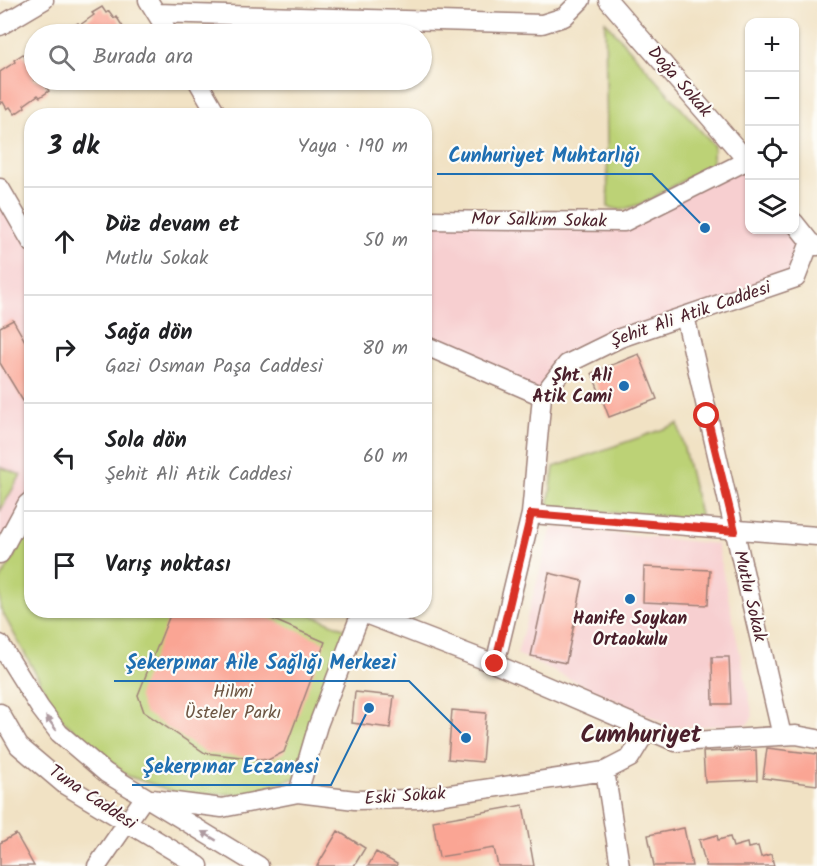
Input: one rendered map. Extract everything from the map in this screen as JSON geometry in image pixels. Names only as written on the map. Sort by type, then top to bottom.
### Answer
[{"type":"street","points":[[0,26],[44,0]]},
{"type":"street","points":[[152,6],[542,24],[564,17],[581,0]]},
{"type":"street","name":"Doğa Sokak","points":[[608,0],[745,160]]},
{"type":"street","points":[[152,6],[163,24]]},
{"type":"street","points":[[202,90],[213,108]]},
{"type":"street","name":"Mor Salkım Sokak","points":[[432,220],[624,222],[745,164]]},
{"type":"street","points":[[0,188],[24,229]]},
{"type":"street","points":[[799,226],[815,242]]},
{"type":"street","name":"Şehit Ali Atik Caddesi","points":[[542,396],[567,364],[620,338],[796,278],[815,242]]},
{"type":"street","name":"Mutlu Sokak","points":[[685,316],[782,736]]},
{"type":"street","points":[[432,348],[542,396],[531,514],[495,664]]},
{"type":"street","points":[[0,554],[24,510]]},
{"type":"street","points":[[531,514],[817,536]]},
{"type":"street","points":[[298,793],[318,725],[356,618]]},
{"type":"street","points":[[374,618],[495,664],[676,742],[796,735],[817,739]]},
{"type":"street","name":"Tuna Caddesi","points":[[0,644],[40,708],[59,733],[106,773],[259,866]]},
{"type":"street","name":"Tuna Caddesi","points":[[0,713],[20,746],[65,785],[199,866]]},
{"type":"street","name":"Eski Sokak","points":[[144,798],[222,808],[298,793],[355,800],[417,799],[605,771],[630,758],[647,730]]},
{"type":"street","points":[[605,771],[620,866]]},
{"type":"street","points":[[97,866],[144,798]]},
{"type":"shaded area","points":[[745,167],[745,234],[799,234],[811,242],[798,278],[565,363],[541,396],[432,348],[432,221],[623,223]]},
{"type":"shaded area","points":[[0,187],[24,228],[24,513],[0,555]]},
{"type":"shaded area","name":"Hanife Soykan Ortaokulu","points":[[552,527],[717,544],[753,716],[747,725],[672,727],[517,654]]},
{"type":"green space","points":[[605,21],[714,146],[712,164],[644,203],[621,210],[608,207]]},
{"type":"green space","points":[[678,424],[701,519],[548,508],[554,467]]},
{"type":"green space","points":[[0,467],[21,475],[0,511]]},
{"type":"green space","name":"Hilmi Üsteler Parkı","points":[[24,538],[24,618],[319,618],[353,632],[306,774],[249,794],[181,794],[128,776],[60,718],[0,608],[0,581]]},
{"type":"building","points":[[102,7],[106,13],[109,11],[114,18],[116,16],[121,24],[81,24],[94,15],[92,13]]},
{"type":"building","points":[[24,56],[24,90],[49,91],[40,97],[38,95],[15,114],[10,107],[7,109],[3,102],[0,104],[0,72],[15,62],[14,60]]},
{"type":"building","points":[[13,320],[24,339],[23,401],[0,363],[0,327]]},
{"type":"building","name":"Şht. Ali Atik Cami","points":[[639,354],[657,399],[609,417],[592,373]]},
{"type":"building","points":[[644,567],[710,570],[708,605],[643,602]]},
{"type":"building","points":[[549,573],[583,581],[566,663],[531,656]]},
{"type":"building","points":[[169,618],[270,618],[325,642],[284,752],[268,760],[205,753],[144,712],[138,695]]},
{"type":"building","points":[[712,657],[729,657],[731,704],[713,704]]},
{"type":"building","points":[[355,692],[394,696],[390,728],[352,723]]},
{"type":"building","points":[[452,710],[486,713],[482,762],[448,759]]},
{"type":"building","points":[[767,748],[817,754],[817,785],[763,778]]},
{"type":"building","points":[[756,750],[757,780],[705,782],[703,752]]},
{"type":"building","points":[[523,805],[534,866],[498,866],[494,848],[439,857],[433,821]]},
{"type":"building","points":[[684,828],[692,866],[654,866],[648,835]]},
{"type":"building","points":[[338,831],[365,848],[354,866],[317,866]]},
{"type":"building","points":[[16,834],[34,866],[0,866],[0,843]]},
{"type":"building","points":[[717,835],[718,840],[730,837],[733,847],[747,843],[748,848],[758,846],[761,857],[771,854],[774,866],[706,866],[699,840]]},
{"type":"building","points":[[376,852],[397,864],[396,866],[368,866]]},
{"type":"place","name":"Cunhuriyet Muhtarlığı","points":[[705,228]]},
{"type":"place","name":"Şht. Ali Atik Cami","points":[[624,386]]},
{"type":"place","name":"Hanife Soykan Ortaokulu","points":[[630,599]]},
{"type":"place","name":"Şekerpınar Eczanesi","points":[[369,708]]},
{"type":"place","name":"Şekerpınar Aile Sağlığı Merkezi","points":[[466,738]]},
{"type":"district","name":"Cumhuriyet","points":[[641,735]]},
{"type":"route","points":[[495,664],[531,514],[735,531],[707,416]]}]
